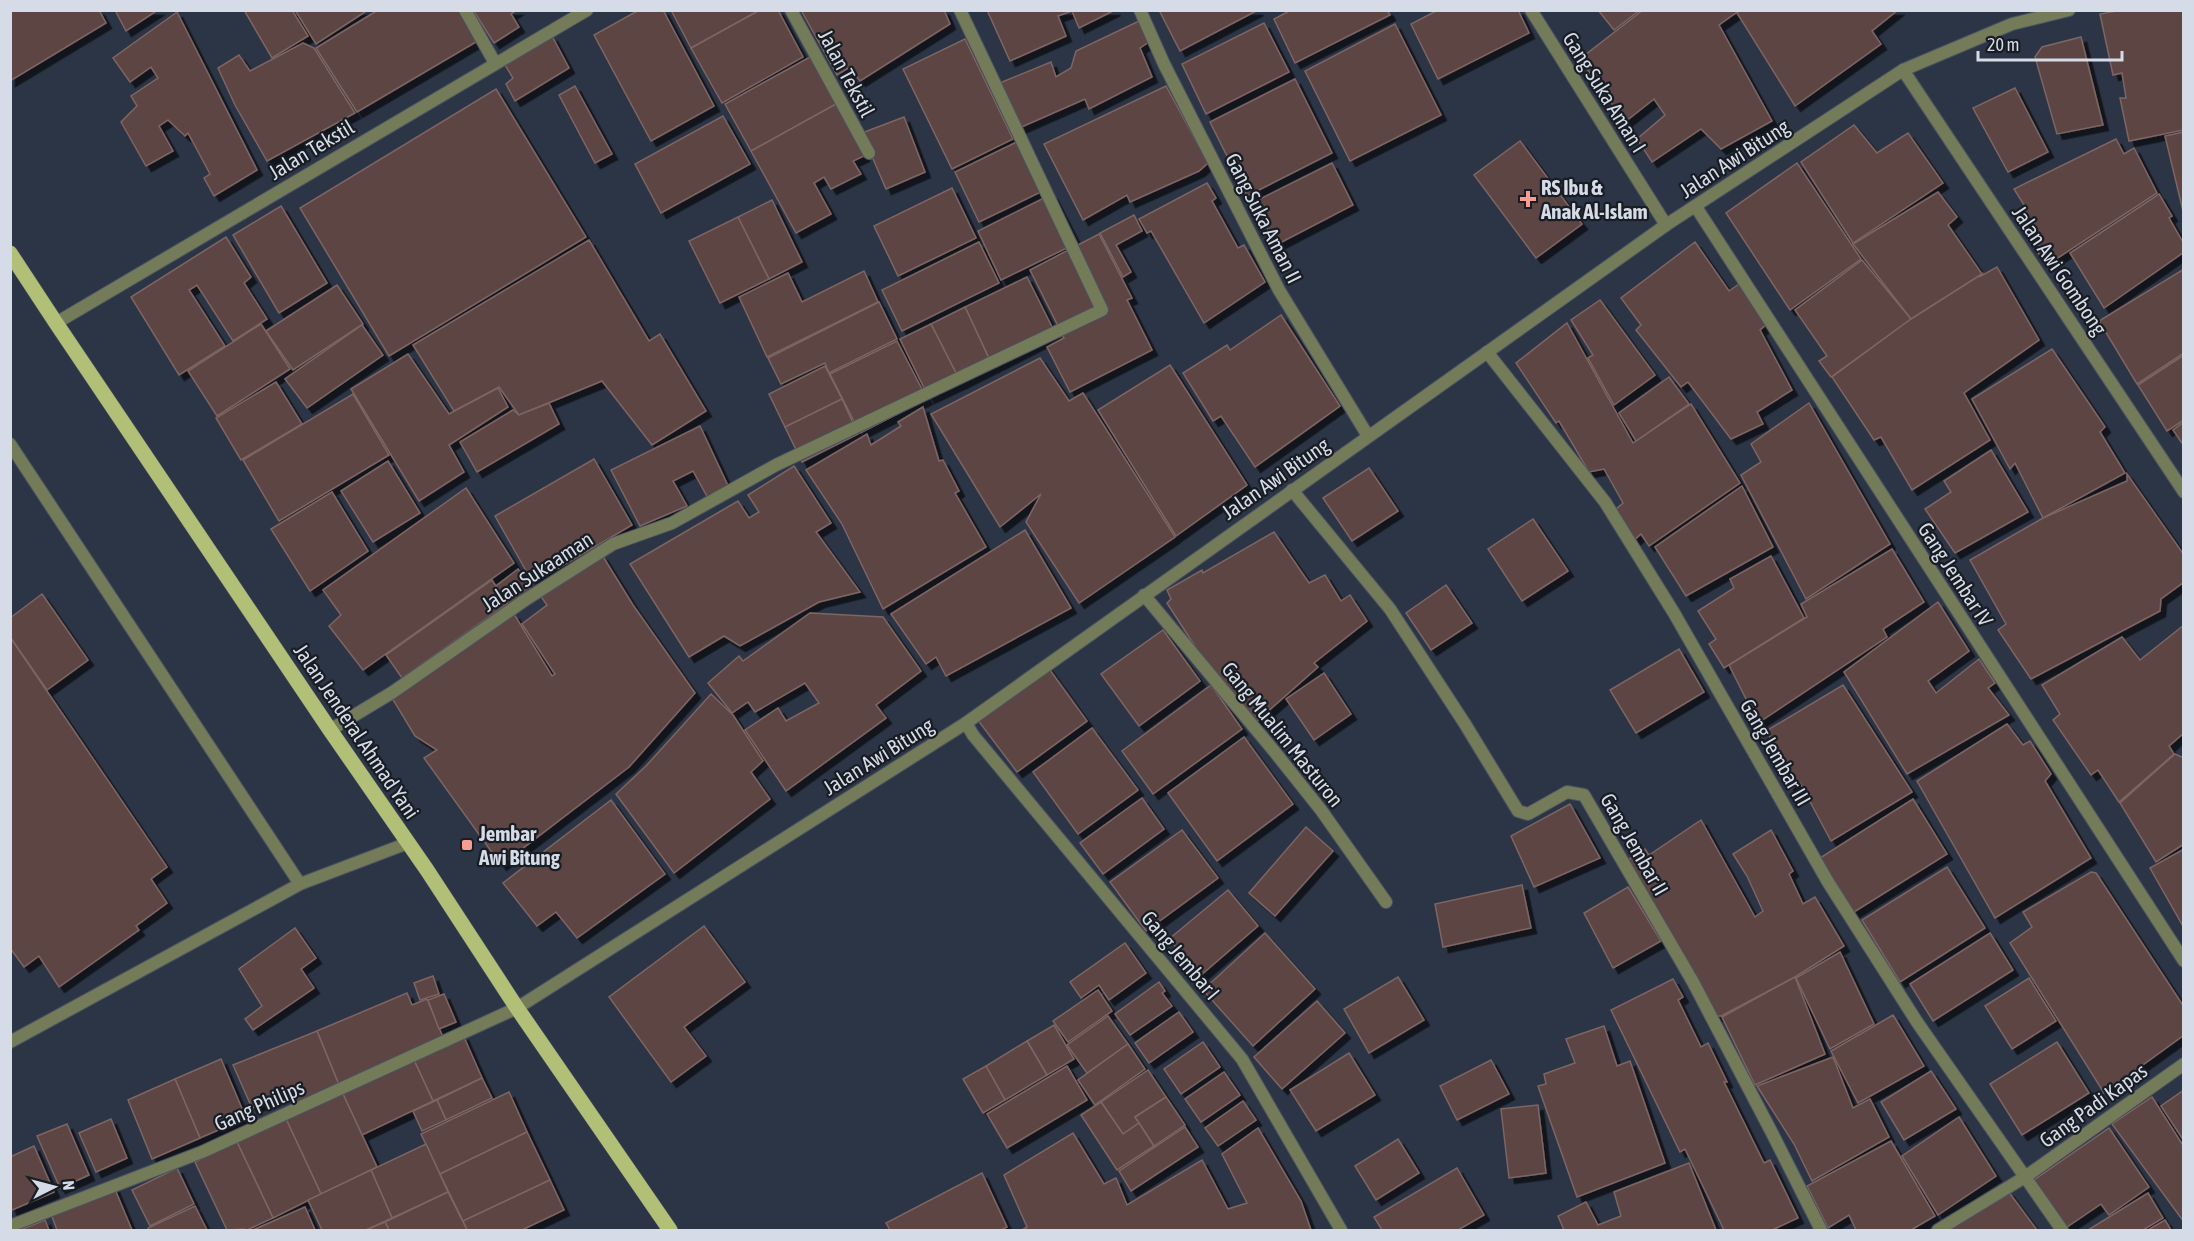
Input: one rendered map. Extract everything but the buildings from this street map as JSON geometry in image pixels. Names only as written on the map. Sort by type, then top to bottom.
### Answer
[{"type":"main road","name":"Jalan Jenderal Ahmad Yani","points":[[10,253],[330,730],[670,1230]]},
{"type":"street","points":[[465,10],[495,63]]},
{"type":"street","name":"Jalan Tekstil","points":[[56,323],[587,10]]},
{"type":"street","name":"Jalan Tekstil","points":[[791,10],[869,153]]},
{"type":"street","name":"Jalan Sukaaman","points":[[330,730],[393,692],[525,600],[613,544],[672,523],[776,465],[1102,310],[960,10]]},
{"type":"street","name":"Gang Suka Aman II","points":[[1140,10],[1164,64],[1279,290],[1368,436]]},
{"type":"street","name":"Gang Suka Aman I","points":[[1531,10],[1666,225]]},
{"type":"street","name":"Jalan Awi Bitung","points":[[518,1008],[966,723],[1666,225],[1903,70],[2012,24],[2069,10]]},
{"type":"street","name":"Jalan Awi Gombong","points":[[1903,70],[2184,492]]},
{"type":"street","name":"Gang Jembar IV","points":[[1696,207],[2184,961]]},
{"type":"street","name":"Gang Jembar III","points":[[1487,352],[1605,502],[1674,613],[1828,882],[1917,1022],[2062,1230]]},
{"type":"street","points":[[10,444],[300,884]]},
{"type":"street","name":"Gang Jembar II","points":[[1292,490],[1390,609],[1518,811],[1527,814],[1567,792],[1584,795],[1693,982],[1821,1230]]},
{"type":"street","name":"Gang Mualim Masturon","points":[[1144,595],[1321,810],[1386,902]]},
{"type":"street","name":"Gang Jembar I","points":[[966,723],[1242,1059],[1341,1230]]},
{"type":"street","points":[[10,1042],[300,884],[408,843]]},
{"type":"street","name":"Gang Philips","points":[[10,1226],[202,1152],[518,1008]]},
{"type":"street","name":"Gang Padi Kapas","points":[[1938,1230],[2025,1177],[2184,1064]]},
{"type":"place","name":"RS Ibu & Anak Al-Islam","points":[[1528,199]]},
{"type":"place","name":"Jembar Awi Bitung","points":[[467,845]]}]
